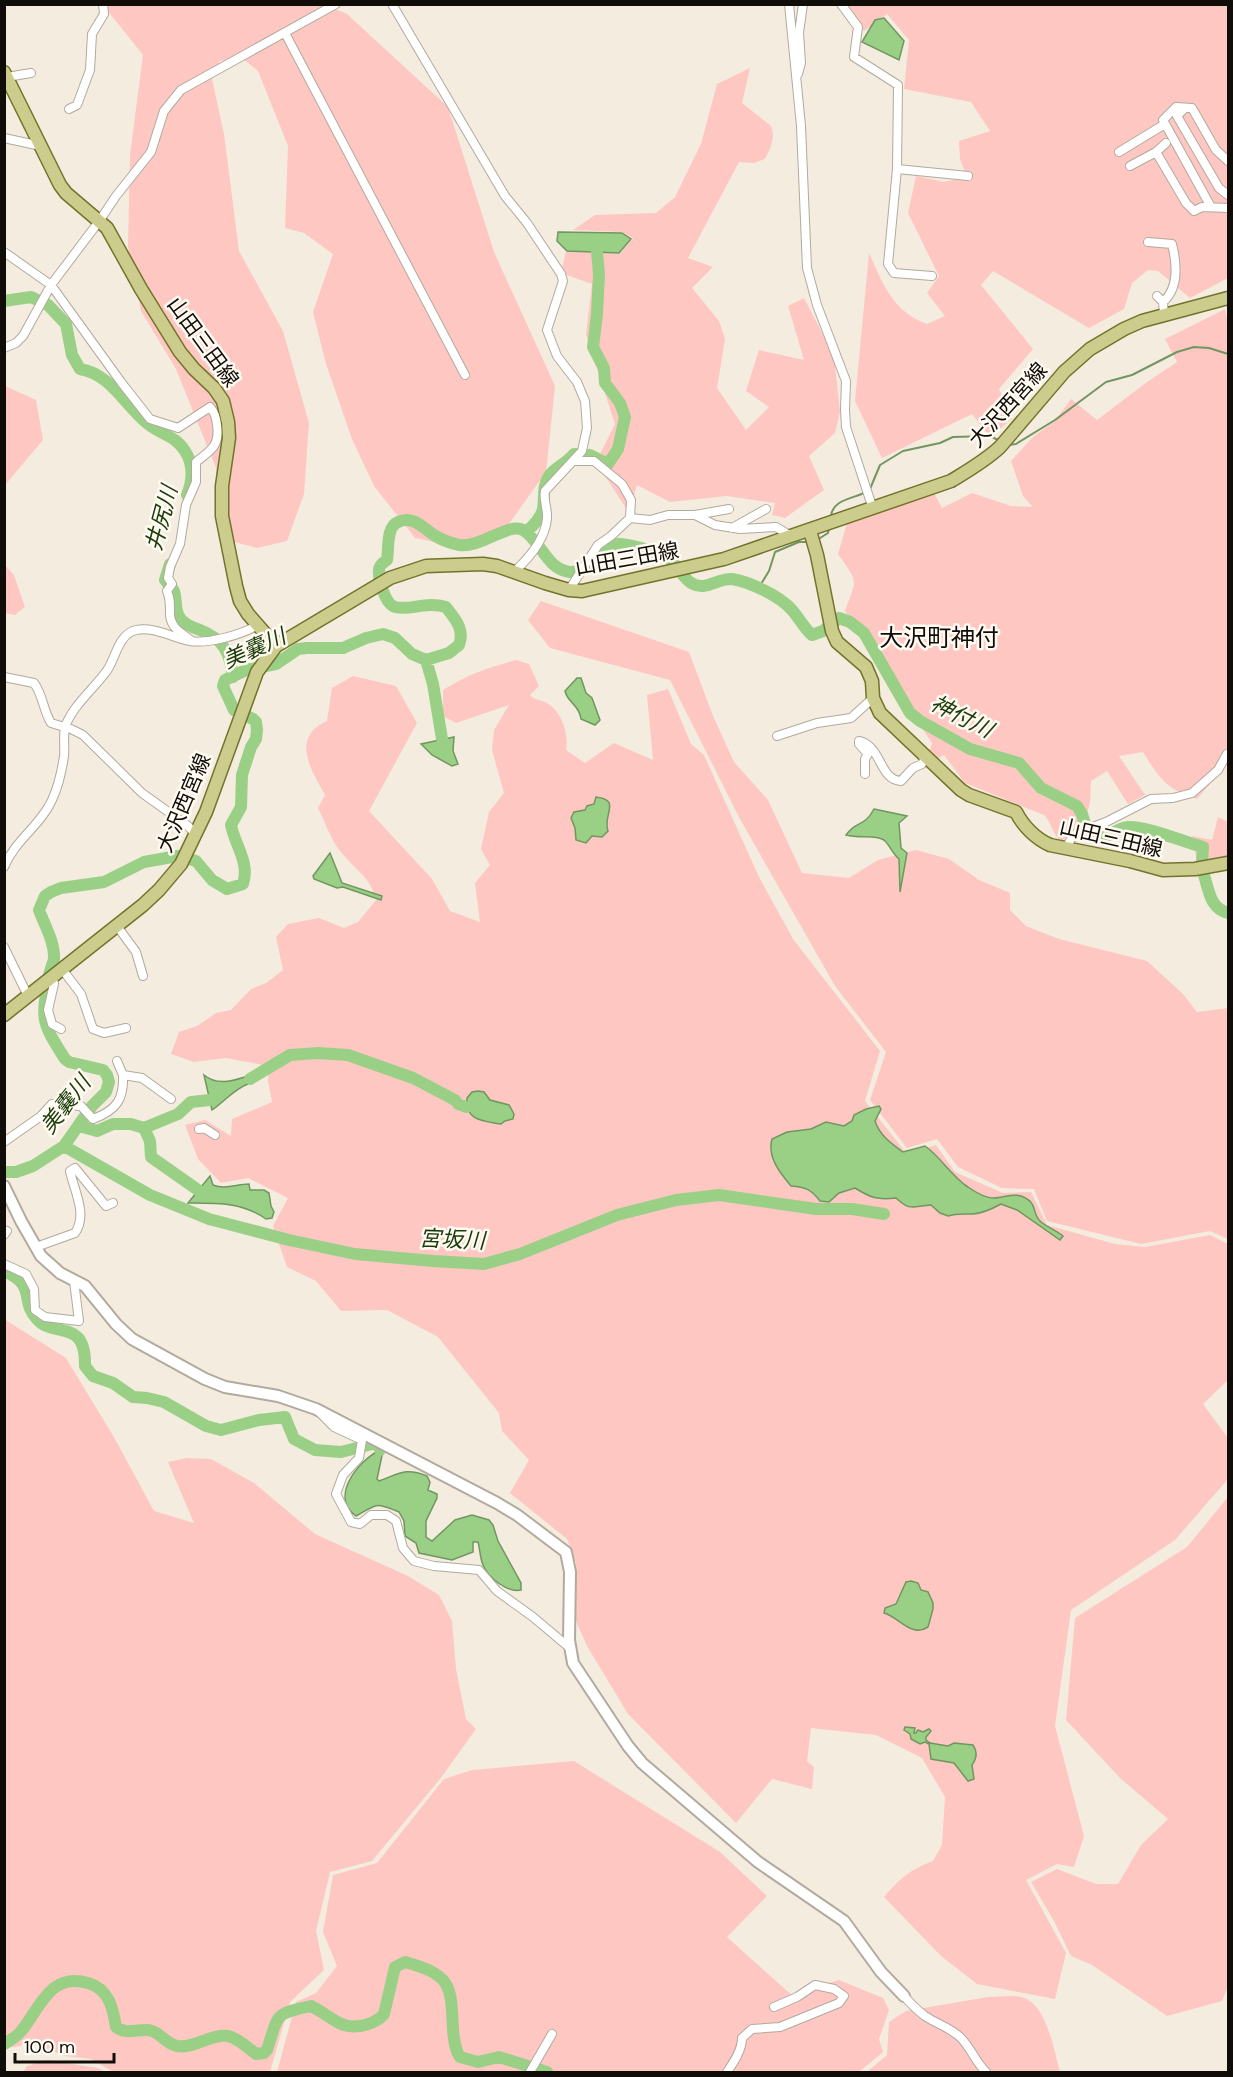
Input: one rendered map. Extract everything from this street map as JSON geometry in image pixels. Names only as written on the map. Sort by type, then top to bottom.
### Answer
[{"type":"main road","name":"山田三田線","points":[[6,74],[55,177],[66,193],[107,228],[180,352],[214,388],[223,401],[229,438],[222,486],[222,516],[240,601],[256,626],[276,646],[373,587],[390,578],[426,566],[483,564],[515,571],[568,590],[582,591],[724,559],[793,536],[812,538],[830,625],[837,642],[866,667],[872,681],[873,698],[880,713],[925,757],[969,795],[1016,812],[1020,820],[1042,841],[1050,845],[1163,870],[1195,869],[1228,863]]},
{"type":"main road","name":"大沢西宮線","points":[[812,538],[830,524],[951,481],[979,465],[1004,443],[1064,372],[1080,357],[1161,304],[1228,298]]},
{"type":"main road","name":"大沢西宮線","points":[[4,1015],[117,926],[159,890],[181,864],[196,836],[260,666],[276,646]]},
{"type":"street","points":[[69,109],[77,105],[90,70],[92,34],[104,14],[103,4]]},
{"type":"street","points":[[4,348],[16,343],[23,336],[51,285],[151,152],[164,111],[181,90],[336,4]]},
{"type":"street","points":[[392,4],[505,196],[527,223],[561,274],[563,281],[547,330],[557,356],[577,382],[585,400],[586,428],[582,451],[545,490],[547,518],[543,531],[528,559],[515,571]]},
{"type":"street","points":[[789,4],[801,126],[807,268],[817,305],[846,381],[846,427],[873,509]]},
{"type":"street","points":[[796,81],[801,63],[799,33],[803,4]]},
{"type":"street","points":[[841,4],[858,27],[854,57],[898,85],[897,169],[888,264],[894,273],[932,276]]},
{"type":"street","points":[[285,33],[465,375]]},
{"type":"street","points":[[6,74],[31,73]]},
{"type":"street","points":[[1211,207],[1163,120],[1176,107],[1192,108],[1216,150],[1228,161]]},
{"type":"street","points":[[1185,108],[1177,116],[1219,188],[1228,195]]},
{"type":"street","points":[[1119,152],[1165,124]]},
{"type":"street","points":[[4,138],[40,146]]},
{"type":"street","points":[[1130,166],[1156,152],[1166,143]]},
{"type":"street","points":[[1156,152],[1186,203],[1194,211],[1202,207],[1228,208]]},
{"type":"street","points":[[897,169],[968,176]]},
{"type":"street","points":[[1148,242],[1172,244],[1175,255],[1175,283],[1170,296],[1161,304]]},
{"type":"street","points":[[4,252],[51,285],[150,419],[178,428],[210,407],[215,413],[219,437],[213,448],[196,462],[196,482],[186,506],[180,544],[168,578],[172,584],[167,591],[170,597],[173,627],[192,641]]},
{"type":"street","points":[[568,590],[598,545],[630,518],[631,500],[622,484],[594,461],[573,460]]},
{"type":"street","points":[[630,518],[650,520],[668,515],[695,515],[729,509]]},
{"type":"street","points":[[732,528],[766,509]]},
{"type":"street","points":[[695,515],[715,525],[732,528],[776,527],[793,536]]},
{"type":"street","points":[[4,867],[19,841],[42,816],[52,801],[64,756],[66,727],[77,708],[99,684],[122,639],[128,633],[136,630],[149,630],[192,641],[224,638],[256,626]]},
{"type":"street","points":[[4,677],[34,683],[51,723],[82,735],[142,793],[188,825],[196,836]]},
{"type":"street","points":[[777,736],[817,723],[851,718],[873,698]]},
{"type":"street","points":[[865,774],[865,759],[868,753],[859,741],[863,741],[871,748],[888,776],[894,781],[901,781],[913,768],[922,764],[925,757]]},
{"type":"street","points":[[1066,848],[1077,833],[1106,822],[1151,799],[1173,798],[1192,793],[1218,770],[1227,754]]},
{"type":"street","points":[[117,926],[136,952],[143,976]]},
{"type":"street","points":[[4,947],[28,996]]},
{"type":"street","points":[[61,1029],[52,1024],[48,1010],[58,973],[81,994],[93,1029],[104,1033],[126,1028]]},
{"type":"street","points":[[4,1142],[41,1116],[52,1104],[81,1106],[93,1119],[101,1116],[117,1104],[124,1092],[123,1075],[117,1061]]},
{"type":"street","points":[[123,1075],[142,1078],[171,1098]]},
{"type":"street","points":[[199,1129],[204,1128],[215,1135]]},
{"type":"street","points":[[36,1247],[75,1233],[79,1228],[82,1217],[70,1171],[75,1168],[106,1206],[113,1203]]},
{"type":"street","points":[[4,1186],[41,1256],[60,1273],[93,1295],[126,1336],[225,1387],[278,1396],[316,1409],[497,1503],[566,1552],[570,1572],[573,1663],[628,1746],[642,1763],[758,1862],[844,1921],[881,1972],[914,2007],[962,2038],[986,2073]]},
{"type":"street","points":[[4,1230],[7,1231],[4,1235]]},
{"type":"street","points":[[4,1264],[26,1274],[34,1289],[36,1310],[45,1317],[79,1321],[74,1281]]},
{"type":"street","points":[[316,1409],[334,1427],[362,1440],[359,1458],[344,1475],[336,1494],[351,1522],[360,1524],[371,1515],[387,1515],[396,1521],[403,1548],[414,1561],[434,1566],[479,1570],[497,1591],[571,1648]]},
{"type":"street","points":[[727,2073],[735,2060],[743,2041],[742,2038],[752,2029],[780,2027],[839,2003],[844,1997],[839,1992],[815,1984],[796,1997],[774,2007]]},
{"type":"street","points":[[530,2073],[552,2034]]},
{"type":"shaded area","points":[[103,5],[326,5],[347,14],[448,107],[494,252],[555,386],[546,472],[506,528],[464,548],[415,538],[374,486],[352,439],[326,364],[313,312],[333,254],[304,233],[285,228],[288,146],[258,71],[242,58],[220,61],[212,79],[224,134],[239,251],[283,331],[309,423],[304,494],[287,541],[257,548],[231,541],[217,504],[216,468],[176,369],[141,311],[128,247],[130,155],[143,55]]},
{"type":"shaded area","points":[[838,5],[1228,5],[1228,278],[1190,298],[1158,271],[1148,270],[1132,283],[1124,309],[1089,328],[993,271],[981,285],[1033,349],[999,389],[1012,419],[990,437],[972,414],[882,458],[855,401],[869,253],[891,296],[906,312],[927,324],[945,316],[927,293],[939,276],[908,213],[916,176],[944,182],[967,177],[960,159],[959,141],[990,131],[971,102],[904,89],[909,40],[887,14],[864,31]]},
{"type":"shaded area","points":[[884,18],[904,41],[899,60],[862,42],[875,20]]},
{"type":"shaded area","points":[[750,68],[742,103],[771,126],[772,143],[765,159],[754,163],[739,162],[688,258],[713,267],[692,288],[719,321],[725,339],[717,388],[746,430],[769,407],[746,391],[759,350],[804,360],[788,306],[804,298],[834,356],[840,412],[835,433],[809,456],[824,490],[785,518],[772,515],[775,503],[727,496],[670,502],[637,485],[629,513],[596,462],[615,424],[586,334],[592,284],[561,273],[566,251],[620,254],[633,238],[622,232],[573,230],[595,215],[656,213],[675,197],[701,144],[717,84]]},
{"type":"shaded area","points":[[558,232],[622,233],[631,239],[619,253],[567,251],[557,241]]},
{"type":"shaded area","points":[[1225,309],[1228,324],[1228,763],[1197,799],[1178,791],[1165,782],[1143,752],[1119,756],[1145,795],[1128,804],[1107,771],[1091,781],[1087,813],[1075,829],[1061,841],[1044,815],[965,783],[944,755],[935,760],[929,754],[932,743],[845,611],[854,586],[850,571],[838,554],[847,523],[932,489],[942,508],[972,493],[1011,506],[1033,507],[1023,496],[1011,461],[1034,436],[1055,421],[1071,399],[1097,420],[1177,362],[1165,339]]},
{"type":"shaded area","points":[[5,386],[36,400],[43,440],[5,485]]},
{"type":"shaded area","points":[[5,565],[14,575],[25,607],[15,615],[5,613]]},
{"type":"shaded area","points":[[541,601],[689,652],[713,716],[734,762],[768,800],[802,873],[849,878],[878,860],[916,850],[949,859],[979,880],[1010,893],[1010,910],[1026,926],[1059,939],[1147,961],[1183,994],[1197,1012],[1228,1008],[1228,1239],[1210,1231],[1141,1244],[1047,1221],[1034,1189],[1002,1188],[958,1167],[937,1139],[907,1148],[870,1100],[886,1052],[835,986],[740,819],[670,680],[550,648],[528,620]]},
{"type":"shaded area","points":[[516,660],[529,664],[539,686],[530,695],[547,703],[557,712],[565,730],[566,750],[585,763],[614,743],[653,760],[647,695],[668,689],[691,744],[704,755],[759,877],[793,939],[880,1051],[865,1101],[907,1154],[936,1145],[955,1172],[1003,1193],[1031,1192],[1047,1225],[1115,1244],[1145,1247],[1210,1235],[1228,1244],[1228,1380],[1203,1404],[1228,1438],[1228,1479],[1175,1540],[1071,1610],[1055,1726],[1084,1836],[1074,1867],[1057,1864],[1026,1880],[1066,1953],[1055,1999],[977,1984],[941,1956],[884,1897],[906,1875],[933,1861],[942,1845],[945,1797],[922,1758],[876,1735],[811,1728],[807,1761],[814,1767],[812,1789],[772,1779],[736,1823],[628,1714],[587,1646],[576,1621],[576,1563],[567,1539],[510,1493],[529,1460],[502,1431],[499,1413],[438,1337],[387,1310],[341,1311],[316,1281],[287,1267],[273,1226],[288,1198],[248,1178],[221,1183],[198,1159],[185,1125],[205,1120],[231,1136],[232,1119],[272,1102],[268,1081],[269,1066],[226,1058],[194,1062],[171,1054],[179,1032],[197,1026],[216,1013],[231,1010],[251,989],[266,983],[283,970],[276,937],[288,924],[319,918],[344,928],[358,922],[376,900],[366,879],[333,841],[318,808],[325,795],[314,775],[307,755],[306,745],[309,736],[327,721],[332,688],[353,676],[396,686],[417,723],[369,811],[432,879],[450,911],[480,922],[475,883],[490,865],[481,849],[489,812],[504,793],[492,750],[494,730],[509,705],[456,723],[443,716],[443,690],[478,672]]},
{"type":"shaded area","points":[[577,678],[581,678],[586,693],[592,698],[600,720],[595,725],[581,719],[566,695],[565,691]]},
{"type":"shaded area","points":[[454,737],[453,751],[458,764],[452,766],[432,755],[421,744]]},
{"type":"shaded area","points":[[596,797],[608,801],[610,805],[608,831],[602,837],[592,836],[586,843],[576,840],[571,818],[574,812],[585,810],[587,806],[594,804]]},
{"type":"shaded area","points":[[874,809],[907,816],[899,823],[901,848],[907,853],[900,892],[899,859],[886,842],[876,837],[846,835],[853,827],[867,819]]},
{"type":"shaded area","points":[[1218,817],[1228,822],[1228,859],[1197,862],[1192,836],[1212,840]]},
{"type":"shaded area","points":[[330,853],[342,883],[382,896],[381,900],[314,879],[313,876]]},
{"type":"shaded area","points":[[204,1075],[220,1081],[231,1081],[248,1076],[250,1079],[248,1084],[212,1110]]},
{"type":"shaded area","points":[[472,1092],[484,1092],[490,1100],[509,1105],[514,1114],[513,1119],[501,1124],[482,1121],[472,1116],[467,1106],[467,1098]]},
{"type":"shaded area","points":[[879,1106],[881,1109],[875,1121],[877,1126],[886,1139],[903,1152],[925,1146],[962,1183],[977,1193],[991,1198],[1014,1195],[1027,1199],[1033,1205],[1037,1218],[1063,1236],[1060,1240],[1017,1210],[1001,1204],[980,1213],[948,1216],[940,1213],[931,1205],[909,1207],[896,1198],[874,1198],[855,1188],[839,1193],[829,1202],[820,1201],[807,1189],[791,1186],[773,1158],[772,1139],[787,1132],[811,1129],[826,1122],[844,1126],[852,1121],[854,1115]]},
{"type":"shaded area","points":[[210,1176],[213,1185],[226,1187],[249,1184],[250,1190],[264,1190],[269,1193],[274,1212],[272,1218],[266,1219],[238,1206],[188,1203]]},
{"type":"shaded area","points":[[4,1319],[66,1358],[115,1439],[154,1511],[194,1523],[168,1462],[187,1458],[211,1459],[254,1483],[315,1534],[408,1576],[439,1595],[452,1621],[456,1669],[466,1719],[476,1729],[440,1779],[372,1861],[330,1872],[316,1931],[324,1970],[290,2002],[270,2072],[113,2072],[91,2059],[65,2056],[35,2044],[5,2048]]},
{"type":"shaded area","points":[[380,1450],[383,1451],[377,1479],[379,1481],[402,1472],[419,1473],[427,1476],[430,1482],[428,1490],[437,1494],[426,1521],[426,1537],[432,1541],[455,1520],[472,1515],[489,1520],[521,1583],[521,1590],[505,1587],[489,1575],[482,1562],[478,1542],[473,1542],[473,1552],[452,1560],[419,1553],[416,1543],[405,1536],[404,1521],[399,1512],[385,1506],[376,1506],[356,1516],[348,1508],[345,1499],[346,1490],[363,1462]]},
{"type":"shaded area","points":[[1228,1497],[1228,1986],[1222,2001],[1167,2016],[1092,1965],[1071,1956],[1031,1882],[1057,1869],[1096,1884],[1118,1884],[1141,1845],[1168,1819],[1120,1778],[1066,1720],[1075,1618],[1187,1547]]},
{"type":"shaded area","points":[[906,1582],[918,1583],[921,1590],[928,1592],[933,1603],[928,1627],[922,1630],[911,1628],[884,1613],[885,1608],[896,1604]]},
{"type":"shaded area","points":[[905,1727],[915,1728],[914,1733],[918,1730],[923,1732],[929,1729],[931,1731],[926,1740],[930,1743],[948,1746],[954,1743],[973,1745],[976,1753],[972,1765],[974,1779],[968,1781],[954,1763],[931,1759],[929,1744],[925,1742],[920,1744],[911,1739],[910,1734],[904,1730]]},
{"type":"shaded area","points":[[574,1761],[720,1852],[767,1896],[727,1937],[796,1999],[811,1988],[839,1980],[883,1998],[889,2010],[879,2039],[883,2052],[859,2072],[277,2072],[296,2002],[316,1993],[337,1966],[323,1932],[333,1875],[377,1863],[444,1779],[472,1770]]},
{"type":"shaded area","points":[[988,1997],[1021,1997],[1030,2001],[1037,2008],[1048,2029],[1060,2072],[867,2072],[887,2055],[889,2022],[906,2011]]},
{"type":"shaded area","points":[[47,2060],[98,2068],[105,2072],[23,2072],[27,2066]]},
{"type":"waterway","points":[[526,532],[542,512],[545,484],[554,471],[574,454],[590,455],[608,464],[618,449],[625,417],[620,403],[605,383],[604,368],[593,347],[599,274],[597,252]]},
{"type":"waterway","name":"井尻川","points":[[4,301],[31,297],[48,305],[66,324],[72,355],[80,369],[100,377],[148,424],[181,446],[188,456],[191,467],[187,495]]},
{"type":"waterway","points":[[1008,445],[1016,444],[1055,420],[1106,382],[1132,375],[1177,352],[1194,347],[1209,348],[1228,354]]},
{"type":"waterway","points":[[870,489],[880,465],[903,451],[940,443],[953,437],[990,436],[1000,441]]},
{"type":"waterway","points":[[831,516],[835,506],[866,492]]},
{"type":"waterway","name":"美嚢川","points":[[4,1172],[16,1172],[33,1166],[64,1146],[92,1106],[106,1092],[109,1082],[103,1070],[65,1059],[47,1028],[44,1012],[54,953],[39,910],[45,896],[61,888],[104,882],[144,862],[178,856],[196,861],[212,880],[227,889],[243,884],[245,868],[231,825],[241,807],[242,775],[256,739],[257,730],[253,719],[234,710],[223,686],[225,680],[246,670],[276,664],[298,649],[343,648],[366,638],[383,634],[395,638],[412,654],[426,660],[449,653],[459,645],[460,629],[446,607],[438,605],[395,607],[385,596],[379,568],[387,560],[392,528],[403,520],[413,521],[434,535],[459,545],[476,543],[517,528],[529,535],[555,566],[570,572],[583,568],[613,545],[632,546],[668,558],[687,580],[698,586],[732,579],[764,590],[787,605],[812,635],[823,631],[839,618],[850,622],[864,633],[910,713],[920,721],[970,749],[1019,763],[1041,788],[1077,806],[1088,834],[1101,837],[1122,828],[1145,829],[1203,847],[1202,863]]},
{"type":"waterway","points":[[817,540],[828,533],[829,528]]},
{"type":"waterway","points":[[758,589],[769,571],[775,552],[799,542],[809,542]]},
{"type":"waterway","name":"井尻川","points":[[170,564],[165,580],[174,591],[178,615],[187,624],[220,642],[228,654],[233,677]]},
{"type":"waterway","points":[[426,660],[433,684],[442,739]]},
{"type":"waterway","name":"神付川","points":[[1204,875],[1214,903],[1222,911],[1228,913]]},
{"type":"waterway","points":[[250,1079],[290,1055],[318,1053],[348,1055],[413,1078],[466,1107]]},
{"type":"waterway","points":[[79,1126],[97,1131],[113,1124],[131,1124],[144,1128],[178,1114],[191,1102],[210,1100]]},
{"type":"waterway","points":[[144,1128],[150,1141],[151,1157],[198,1190]]},
{"type":"waterway","name":"宮坂川","points":[[64,1146],[150,1195],[209,1219],[355,1254],[433,1261],[484,1264],[520,1254],[617,1215],[676,1200],[719,1195],[816,1209],[852,1209],[884,1214]]},
{"type":"waterway","points":[[4,1271],[21,1282],[25,1288],[29,1306],[37,1319],[44,1325],[75,1335],[84,1351],[85,1366],[93,1376],[113,1383],[133,1397],[164,1402],[206,1426],[221,1430],[259,1420],[285,1417],[294,1439],[315,1450],[341,1452],[372,1444],[380,1445],[380,1450]]},
{"type":"waterway","points":[[4,2044],[20,2032],[48,1993],[65,1982],[75,1981],[88,1983],[101,1990],[109,2000],[116,2027],[120,2029],[152,2031],[177,2046],[228,2036],[256,2054],[264,2053],[276,2022],[290,2011],[311,2006],[349,2026],[360,2026],[381,2018],[384,2014],[395,1967],[405,1962],[432,1972],[446,1984],[451,2002],[455,2045],[460,2057],[478,2062],[499,2057],[547,2072]]},
{"type":"district","name":"大沢町神付","points":[[939,638]]}]
